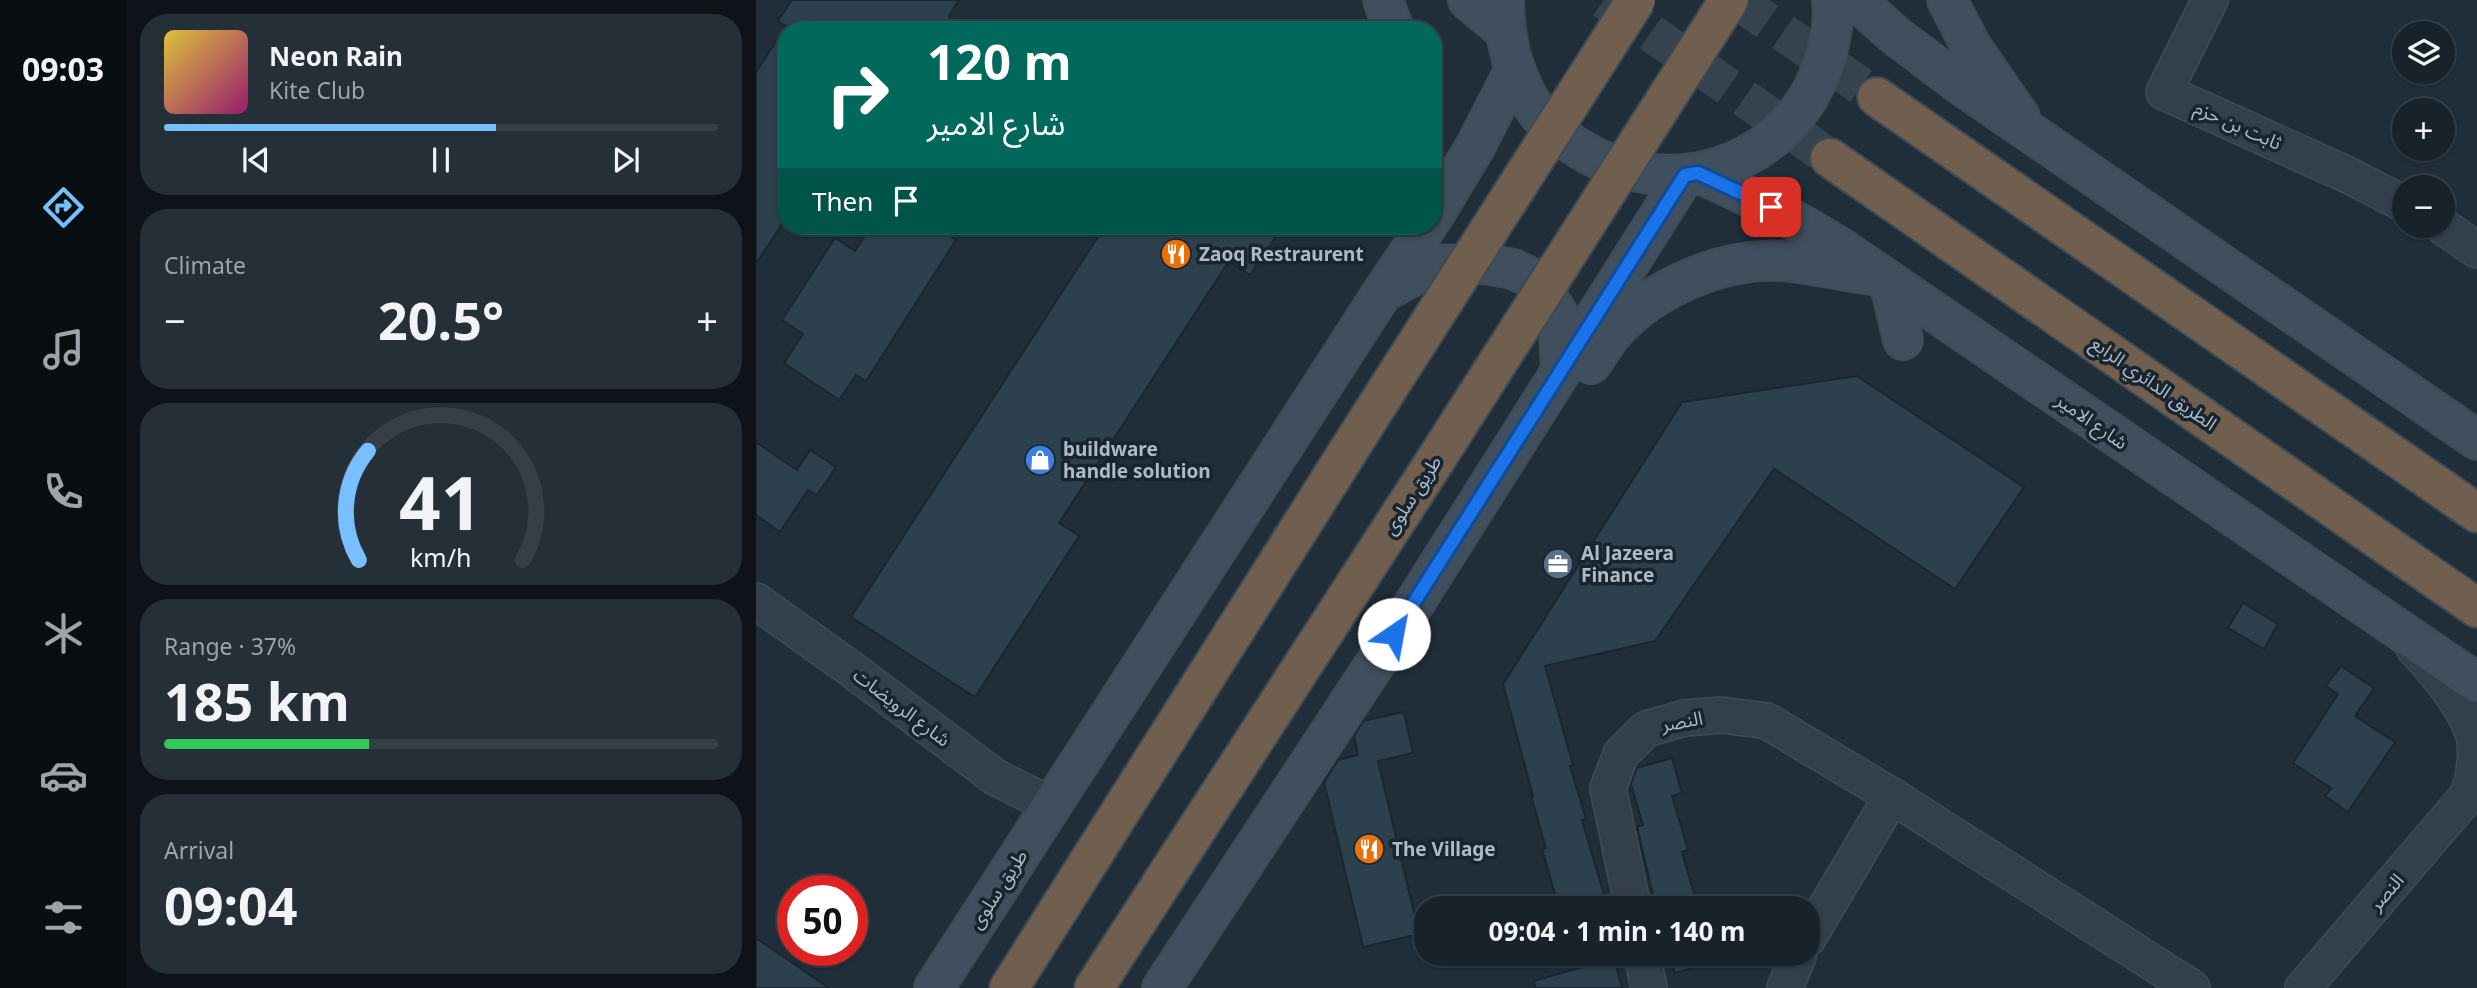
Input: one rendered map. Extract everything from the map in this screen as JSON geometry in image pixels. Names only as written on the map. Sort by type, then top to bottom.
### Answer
[{"type":"highway","points":[[1009,988],[1636,0]]},
{"type":"highway","name":"طريق سلوى","points":[[1094,988],[1729,0]]},
{"type":"highway","points":[[1877,97],[2477,513]]},
{"type":"highway","name":"الطريق الدائري الرابع","points":[[1830,158],[2477,608]]},
{"type":"main road","points":[[1383,0],[1391,21]]},
{"type":"main road","points":[[1468,0],[1504,15],[1514,71],[1534,108],[1563,139],[1600,162],[1642,175],[1692,174],[1726,165],[1752,153],[1776,136],[1813,90],[1824,64],[1831,35],[1832,0]]},
{"type":"main road","points":[[1855,0],[1907,44],[2030,133],[2477,440]]},
{"type":"main road","points":[[1947,0],[1971,46],[2030,133]]},
{"type":"main road","points":[[1442,202],[1475,148],[1514,71]]},
{"type":"main road","points":[[1162,988],[1409,612],[1561,370],[1692,174]]},
{"type":"main road","name":"شارع الامير","points":[[1692,174],[1747,194],[1795,219],[2477,683]]},
{"type":"main road","points":[[1382,293],[1392,235]]},
{"type":"main road","name":"طريق سلوى","points":[[934,988],[1421,235]]},
{"type":"main road","points":[[1488,487],[1504,480],[1518,469],[1613,332],[1659,295],[1703,274],[1758,261],[1781,261],[1886,279],[1903,340]]},
{"type":"main road","points":[[1382,293],[1433,265],[1486,264],[1513,269],[1536,280],[1558,314],[1561,370]]},
{"type":"street","name":"ثابت بن حزم","points":[[2210,0],[2164,92],[2348,175],[2392,198]]},
{"type":"street","points":[[2455,235],[2477,250]]},
{"type":"street","name":"شارع الرويضات","points":[[756,601],[995,777],[1052,806]]},
{"type":"street","name":"النصر","points":[[2303,988],[2473,792],[2476,754],[2472,731],[2447,688],[2397,629]]},
{"type":"street","name":"النصر","points":[[1630,896],[1608,788],[1621,754],[1646,729],[1685,718],[1722,715],[1767,720],[1892,796],[2192,988]]},
{"type":"street","points":[[1820,918],[1892,796]]},
{"type":"street","points":[[1644,966],[1649,988]]},
{"type":"street","points":[[1785,988],[1795,966]]},
{"type":"building","points":[[792,0],[959,0],[949,16],[950,21],[778,21]]},
{"type":"building","points":[[777,40],[777,232],[756,264],[756,72]]},
{"type":"building","points":[[865,235],[948,235],[956,240],[866,381],[856,375],[839,400],[784,363],[803,334],[782,320],[835,238],[855,251]]},
{"type":"building","points":[[1099,235],[1277,235],[1250,275],[1229,261],[1059,523],[1079,536],[975,697],[851,617]]},
{"type":"building","points":[[1857,376],[2024,487],[1955,589],[1774,469],[1655,641],[1545,666],[1586,819],[1582,820],[1604,896],[1556,896],[1542,849],[1546,848],[1503,684],[1682,402]]},
{"type":"building","points":[[756,442],[797,470],[810,450],[836,467],[817,495],[808,490],[780,532],[756,515]]},
{"type":"building","points":[[2243,603],[2278,624],[2264,649],[2228,628]]},
{"type":"building","points":[[2341,666],[2374,688],[2355,716],[2395,742],[2348,812],[2325,796],[2331,788],[2293,763],[2338,694],[2326,686]]},
{"type":"building","name":"The Village","points":[[1404,712],[1413,753],[1378,761],[1414,913],[1414,935],[1363,947],[1324,782],[1338,760],[1358,755],[1354,736],[1363,721]]},
{"type":"building","points":[[1672,758],[1682,793],[1672,796],[1688,850],[1682,852],[1695,896],[1653,896],[1637,827],[1643,825],[1631,784],[1637,768]]},
{"type":"building","points":[[756,938],[777,952],[777,966],[797,966],[829,988],[756,988]]},
{"type":"building","points":[[1586,966],[1616,966],[1622,988],[1535,988],[1534,981]]},
{"type":"building","points":[[1673,966],[1700,966],[1675,973]]},
{"type":"tunnel","points":[[1604,0],[1830,158]]},
{"type":"tunnel","points":[[1736,0],[1877,97]]},
{"type":"place","name":"Zaoq Restraurent","points":[[1176,254]]},
{"type":"place","name":"buildware handle solution","points":[[1040,460]]},
{"type":"place","name":"Al Jazeera Finance","points":[[1558,564]]},
{"type":"place","name":"The Village","points":[[1369,849]]},
{"type":"route","points":[[1394,634],[1685,175],[1698,173],[1771,207]]}]
